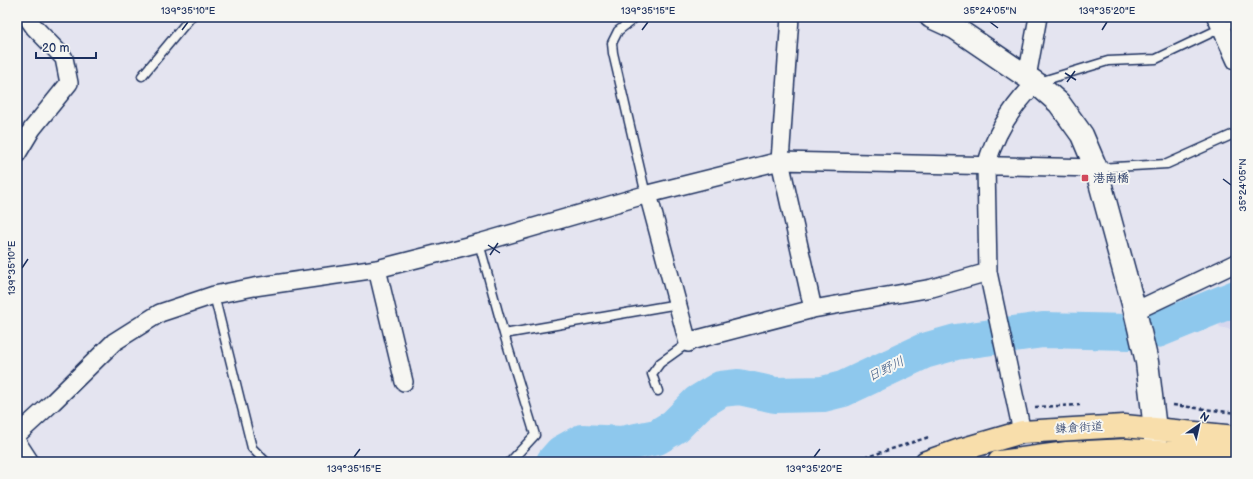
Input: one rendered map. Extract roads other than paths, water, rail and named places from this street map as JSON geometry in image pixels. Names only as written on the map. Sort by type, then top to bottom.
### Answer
[{"type":"main road","name":"鎌倉街道","points":[[926,462],[960,450],[1022,432],[1124,426],[1236,437]]},
{"type":"main road","name":"鎌倉街道","points":[[999,462],[1067,453],[1127,450],[1236,457]]},
{"type":"street","points":[[17,154],[32,129],[69,83],[64,58],[34,27],[27,17]]},
{"type":"street","points":[[790,17],[780,161],[813,309]]},
{"type":"street","points":[[931,17],[955,28],[1032,80],[1060,103],[1082,135],[1096,168],[1136,314],[1147,362],[1155,429],[1156,452]]},
{"type":"street","points":[[1022,432],[988,272],[986,166],[991,150],[1006,120],[1032,80],[1038,17]]},
{"type":"street","points":[[1224,22],[1236,61]]},
{"type":"street","points":[[17,435],[114,342],[160,313],[214,295],[254,287],[377,270],[479,243],[647,195],[780,161],[1096,168]]},
{"type":"street","points":[[647,195],[688,342],[813,309],[932,288],[988,272]]},
{"type":"street","points":[[1136,314],[1236,263]]},
{"type":"street","points":[[377,270],[404,382]]},
{"type":"street","points":[[17,442],[26,461]]},
{"type":"lane","points":[[142,76],[191,17]]},
{"type":"lane","points":[[636,17],[618,31],[612,43],[613,54],[647,195]]},
{"type":"lane","points":[[1032,80],[1108,60],[1156,59],[1224,22]]},
{"type":"lane","points":[[1096,168],[1167,164],[1236,133]]},
{"type":"lane","points":[[479,243],[504,334],[535,435],[510,462]]},
{"type":"lane","points":[[214,295],[252,448],[266,462]]},
{"type":"lane","points":[[504,334],[678,304]]},
{"type":"lane","points":[[658,391],[652,374],[660,363],[688,342]]},
{"type":"waterway","name":"日野川","points":[[554,462],[562,453],[582,442],[622,444],[657,437],[675,426],[698,403],[721,389],[739,387],[775,395],[823,394],[843,389],[924,351],[956,342],[1043,330],[1129,332],[1157,330],[1236,298]]},
{"type":"place","name":"港南橋","points":[[1085,178]]}]
